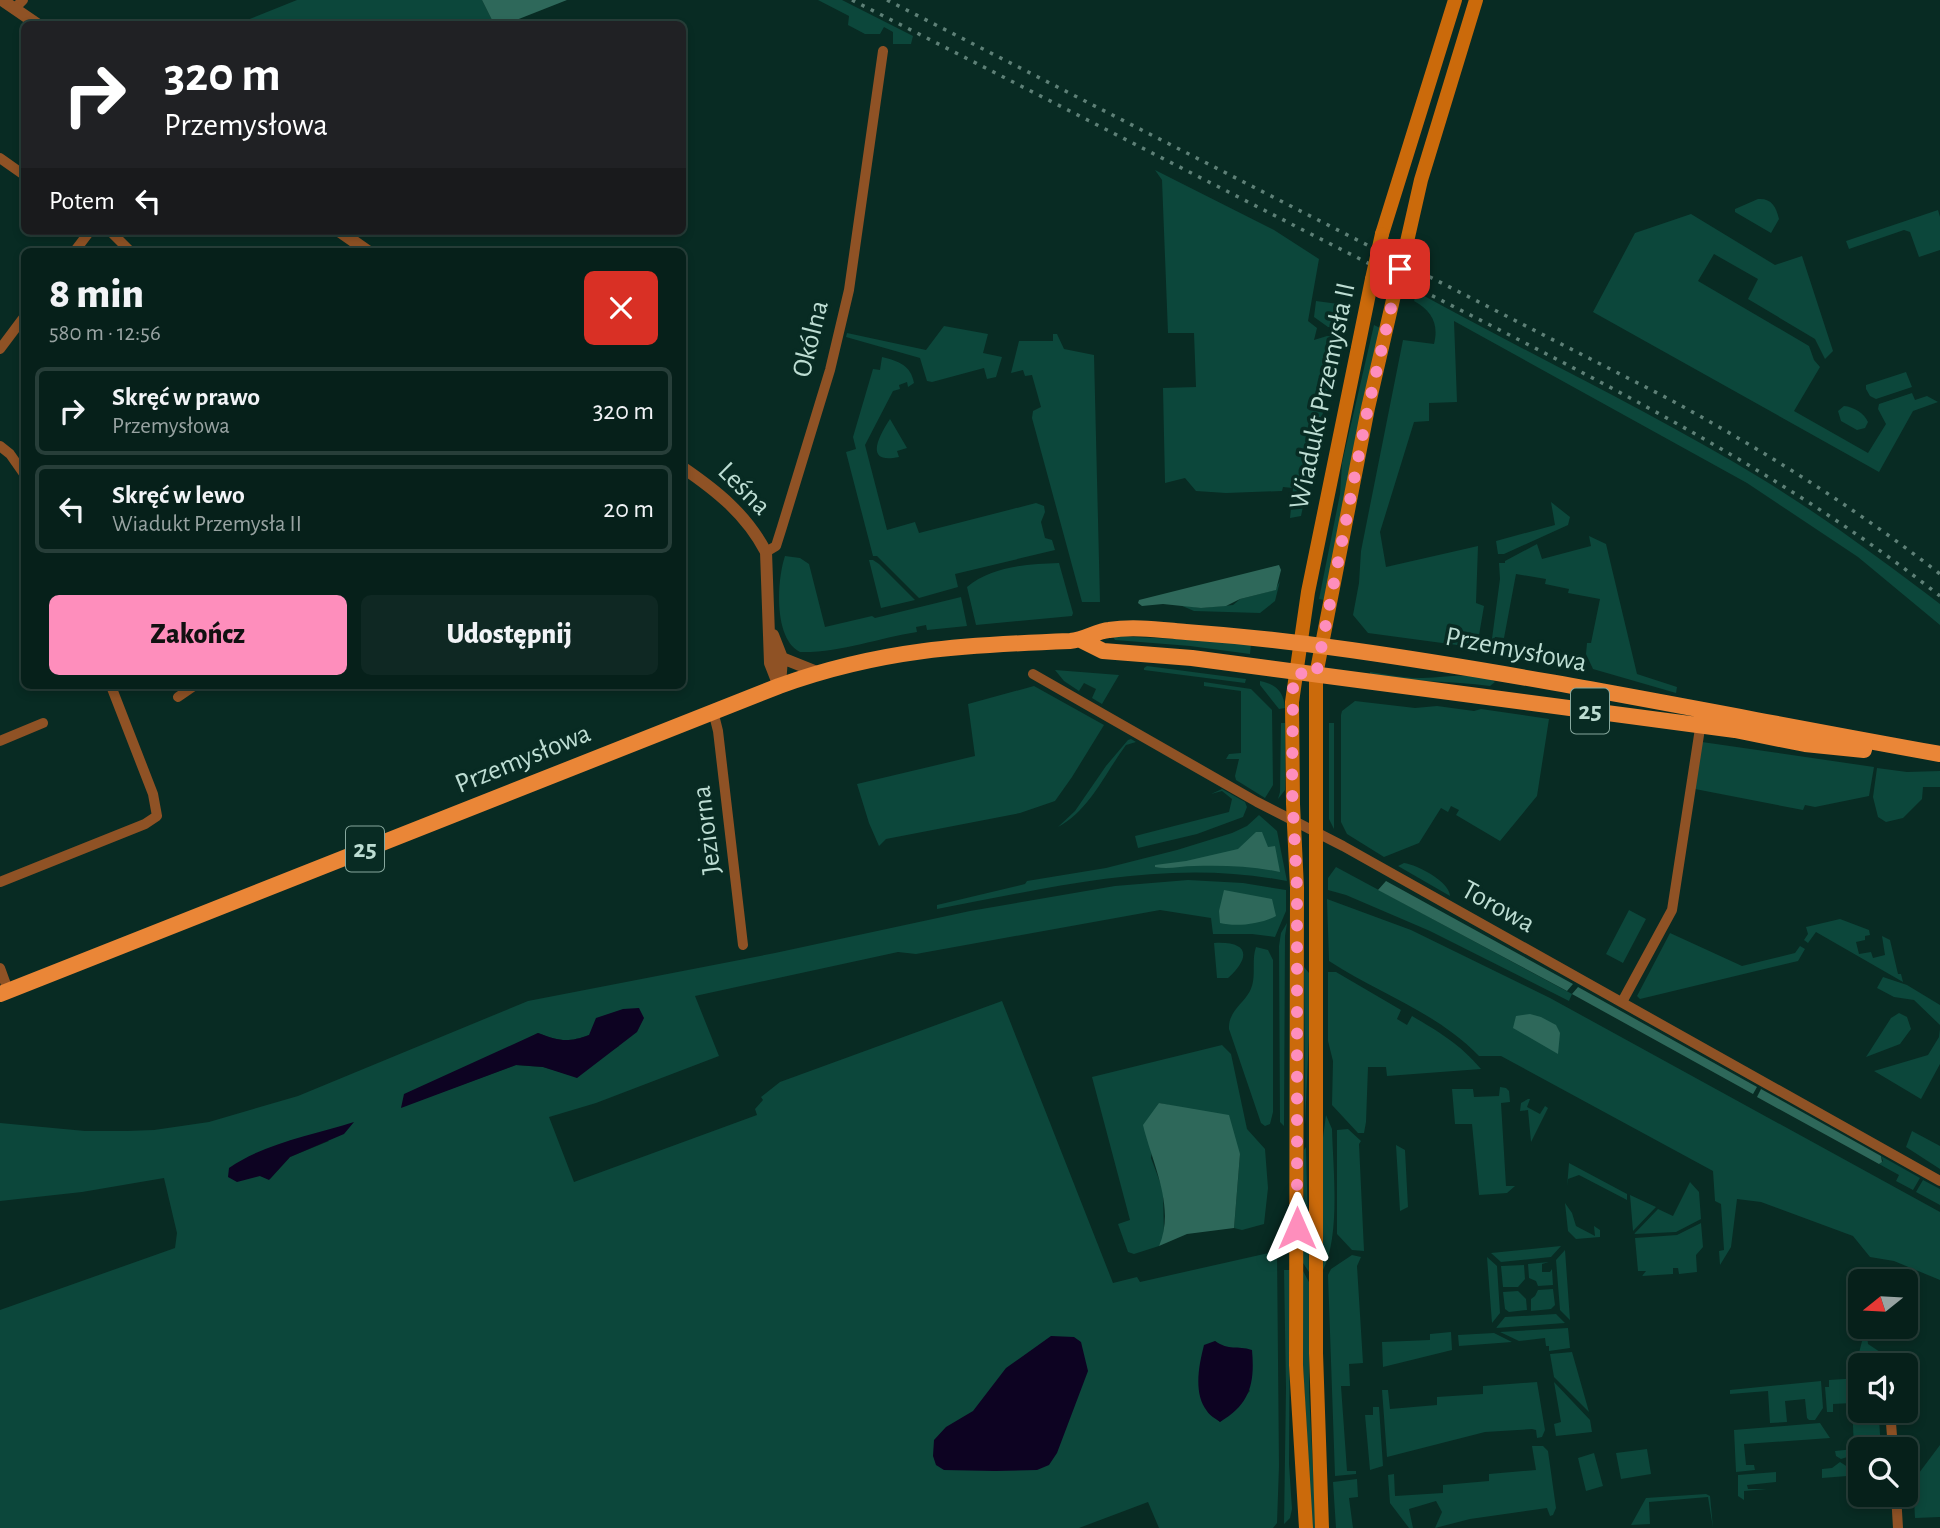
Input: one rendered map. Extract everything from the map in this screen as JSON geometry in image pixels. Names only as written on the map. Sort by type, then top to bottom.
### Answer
[{"type":"main road","name":"Wiadukt Przemysła II","points":[[1306,1528],[1296,1365],[1297,888],[1292,718],[1295,673],[1307,592],[1371,279],[1400,173],[1455,0]]},
{"type":"main road","name":"Wiadukt Przemysła II","points":[[1322,1528],[1316,1353],[1316,675],[1368,408],[1421,180],[1476,0]]},
{"type":"main road","name":"Przemysłowa","points":[[4,992],[779,686],[817,672],[915,650],[969,644],[1081,640],[1107,629],[1226,634],[1479,668],[1805,744],[1892,754],[1940,755]]},
{"type":"main road","name":"Przemysłowa","points":[[1081,640],[1103,651],[1192,658],[1295,673],[1702,718]]},
{"type":"street","points":[[2,0],[19,4],[34,21]]},
{"type":"street","name":"Okólna","points":[[765,552],[776,546],[830,370],[849,290],[883,51]]},
{"type":"street","points":[[0,158],[21,172]]},
{"type":"street","points":[[114,235],[127,248]]},
{"type":"street","points":[[345,235],[363,248]]},
{"type":"street","points":[[0,349],[21,321]]},
{"type":"street","points":[[0,446],[10,454],[21,470]]},
{"type":"street","name":"Leśna","points":[[686,470],[734,506],[757,536],[765,552]]},
{"type":"street","points":[[765,552],[770,663],[779,686]]},
{"type":"street","points":[[770,628],[782,658],[779,686]]},
{"type":"street","points":[[782,658],[817,672]]},
{"type":"street","name":"Torowa","points":[[1033,674],[1257,802],[1316,832],[1940,1181]]},
{"type":"street","points":[[0,882],[145,824],[157,816],[153,794],[112,689]]},
{"type":"street","points":[[178,697],[190,689]]},
{"type":"street","name":"Jeziorna","points":[[713,711],[720,744],[743,945]]},
{"type":"street","points":[[1622,1002],[1672,910],[1702,718]]},
{"type":"street","points":[[0,741],[43,723]]},
{"type":"street","points":[[0,968],[4,992]]},
{"type":"street","points":[[1897,1507],[1898,1528]]},
{"type":"green space","points":[[297,0],[482,0],[492,21],[244,21]]},
{"type":"green space","points":[[482,0],[567,0],[514,21],[492,21]]},
{"type":"green space","points":[[818,0],[842,0],[913,36],[911,44],[893,44],[893,32],[884,27],[880,34],[865,34],[848,25],[849,16]]},
{"type":"green space","points":[[1155,170],[1274,230],[1319,259],[1308,321],[1317,328],[1314,340],[1327,336],[1339,337],[1301,516],[1290,518],[1293,488],[1283,487],[1282,491],[1226,493],[1196,491],[1185,478],[1165,483],[1163,388],[1196,387],[1194,333],[1168,333],[1162,180]]},
{"type":"green space","points":[[1758,199],[1770,201],[1776,210],[1779,219],[1771,233],[1735,212],[1735,209]]},
{"type":"green space","points":[[1938,210],[1940,250],[1919,257],[1910,232],[1904,230],[1849,249],[1846,241]]},
{"type":"green space","points":[[1691,214],[1775,265],[1802,256],[1833,351],[1825,359],[1815,339],[1748,299],[1758,279],[1714,254],[1698,281],[1809,346],[1820,367],[1794,411],[1868,453],[1886,424],[1878,409],[1879,404],[1912,393],[1915,400],[1927,396],[1938,402],[1913,411],[1879,472],[1593,312],[1635,233]]},
{"type":"green space","points":[[1417,292],[1677,430],[1785,493],[1940,604],[1940,625],[1858,557],[1747,483],[1454,321],[1457,402],[1429,403],[1429,421],[1414,422],[1380,532],[1386,567],[1478,546],[1476,603],[1484,606],[1478,641],[1471,645],[1457,645],[1368,633],[1353,615],[1361,551],[1403,340],[1434,344],[1435,324],[1430,314],[1414,301]]},
{"type":"green space","points":[[1316,301],[1346,305],[1342,329],[1328,327],[1314,317]]},
{"type":"green space","points":[[1374,325],[1380,328],[1324,600],[1319,599],[1340,494],[1342,463]]},
{"type":"green space","points":[[944,326],[988,334],[983,353],[1002,357],[996,377],[987,379],[984,368],[927,381],[920,358],[846,337],[847,333],[926,350]]},
{"type":"green space","points":[[1053,334],[1057,334],[1064,349],[1094,355],[1100,602],[1082,602],[1032,418],[1033,411],[1041,407],[1032,375],[1025,376],[1023,370],[1011,373],[1019,341],[1053,341]]},
{"type":"green space","points":[[882,357],[907,368],[914,383],[908,387],[907,382],[899,385],[900,389],[893,391],[865,445],[887,530],[915,522],[919,533],[1036,503],[1044,506],[1041,522],[1045,538],[1052,540],[1055,550],[955,574],[958,587],[919,598],[877,556],[873,556],[846,452],[856,449],[853,437],[873,369],[880,370]]},
{"type":"green space","points":[[1906,372],[1912,387],[1876,399],[1870,396],[1866,389],[1866,385]]},
{"type":"green space","points":[[1844,406],[1855,409],[1864,416],[1868,422],[1865,428],[1857,430],[1841,421],[1838,411]]},
{"type":"green space","points":[[890,419],[907,448],[897,451],[899,457],[881,457],[877,453],[877,447]]},
{"type":"green space","points":[[1551,502],[1570,517],[1568,525],[1504,554],[1498,554],[1496,541],[1555,525]]},
{"type":"green space","points":[[1589,536],[1606,544],[1637,674],[1677,687],[1676,693],[1593,669],[1586,654],[1587,643],[1591,643],[1600,599],[1568,593],[1569,589],[1545,584],[1546,579],[1516,574],[1504,638],[1495,637],[1493,648],[1491,646],[1500,579],[1499,563],[1505,563],[1537,544],[1542,559],[1591,546]]},
{"type":"green space","points":[[785,556],[800,558],[809,564],[825,627],[961,597],[967,626],[927,630],[926,625],[916,627],[917,632],[859,645],[800,652],[791,645],[781,622],[779,593]]},
{"type":"green space","points":[[869,560],[879,564],[915,600],[881,608]]},
{"type":"green space","points":[[1059,563],[1072,616],[976,625],[967,587],[999,570],[1023,565]]},
{"type":"green space","points":[[1279,565],[1281,570],[1276,590],[1240,599],[1226,606],[1142,606],[1138,603],[1139,600]]},
{"type":"green space","points":[[1280,581],[1275,601],[1260,613],[1194,611],[1180,605],[1201,608],[1233,605],[1240,599],[1275,590]]},
{"type":"green space","points":[[1113,637],[1251,643],[1250,654],[1115,640]]},
{"type":"green space","points":[[1147,666],[1246,679],[1245,683],[1144,670]]},
{"type":"green space","points":[[1055,670],[1119,675],[1102,704],[1092,698],[1096,689],[1084,683],[1079,691],[1064,681]]},
{"type":"green space","points":[[1370,672],[1414,678],[1479,676],[1495,682],[1490,686],[1370,677]]},
{"type":"green space","points":[[1260,681],[1271,684],[1278,690],[1283,697],[1285,708],[1279,709],[1260,685]]},
{"type":"green space","points":[[1204,682],[1251,689],[1272,710],[1273,785],[1265,798],[1236,780],[1239,759],[1226,759],[1229,754],[1241,753],[1241,691],[1204,686]]},
{"type":"green space","points":[[1034,686],[1104,725],[1055,801],[1020,813],[886,839],[879,846],[857,784],[975,756],[968,704]]},
{"type":"green space","points":[[1355,701],[1415,708],[1437,706],[1474,711],[1481,709],[1549,719],[1537,796],[1500,841],[1456,815],[1459,810],[1451,806],[1448,812],[1441,808],[1419,843],[1384,857],[1347,834],[1341,822],[1341,715],[1342,711]]},
{"type":"green space","points":[[1281,723],[1285,723],[1285,790],[1278,799],[1280,792]]},
{"type":"green space","points":[[1329,723],[1334,723],[1334,829],[1329,819]]},
{"type":"green space","points":[[1131,739],[1136,742],[1126,745],[1088,801],[1058,827],[1075,811],[1106,766]]},
{"type":"green space","points":[[1702,742],[1874,767],[1869,796],[1815,807],[1805,805],[1803,810],[1695,789]]},
{"type":"green space","points":[[1877,768],[1907,772],[1940,771],[1940,787],[1923,787],[1922,799],[1903,818],[1886,822],[1878,817],[1873,797]]},
{"type":"green space","points":[[1222,789],[1245,802],[1247,807],[1243,817],[1197,834],[1138,848],[1135,836],[1229,812],[1232,799],[1222,791],[1211,794]]},
{"type":"green space","points":[[1259,815],[1277,831],[1287,881],[1242,875],[1155,874],[1068,884],[937,909],[937,905],[1025,884],[1027,881],[1106,868],[1177,850],[1232,833],[1247,826]]},
{"type":"green space","points":[[1256,832],[1262,832],[1268,847],[1275,846],[1280,872],[1226,866],[1155,867],[1238,849]]},
{"type":"green space","points":[[1404,863],[1439,880],[1445,885],[1450,896],[1398,866]]},
{"type":"green space","points":[[1336,867],[1572,994],[1569,1001],[1430,931],[1328,890],[1328,878]]},
{"type":"green space","points":[[1188,880],[1243,883],[1286,890],[1286,911],[1275,937],[1213,934],[1211,918],[1160,910],[916,954],[898,952],[695,996],[719,1056],[596,1103],[549,1117],[574,1182],[757,1115],[755,1109],[763,1100],[761,1097],[780,1082],[1002,1001],[1113,1283],[1137,1277],[1140,1282],[1277,1251],[1279,1466],[1277,1523],[1273,1528],[1159,1528],[1148,1502],[1079,1528],[0,1528],[0,1310],[175,1248],[177,1233],[164,1178],[82,1192],[0,1201],[0,1123],[85,1131],[127,1131],[209,1122],[298,1096],[528,1001],[775,953],[970,911],[1115,886]],"holes":[[[538,1033],[563,1040],[589,1035],[619,1046],[577,1077],[543,1067],[516,1065],[401,1107]],[[311,1136],[329,1141],[290,1157],[270,1179],[260,1176],[289,1141]],[[1215,1341],[1226,1349],[1250,1391],[1220,1422],[1207,1411],[1199,1390]]]},
{"type":"green space","points":[[1386,881],[1573,984],[1567,991],[1378,890]]},
{"type":"green space","points":[[1224,890],[1272,899],[1276,916],[1248,924],[1220,923],[1219,911]]},
{"type":"green space","points":[[1327,899],[1411,930],[1550,998],[1940,1212],[1940,1280],[1894,1261],[1870,1257],[1853,1236],[1761,1202],[1737,1199],[1731,1247],[1720,1265],[1719,1251],[1724,1250],[1721,1204],[1715,1201],[1713,1171],[1501,1056],[1479,1056],[1462,1040],[1426,1015],[1329,961]]},
{"type":"green space","points":[[1629,910],[1646,919],[1623,963],[1606,954]]},
{"type":"green space","points":[[1840,919],[1869,930],[1870,935],[1865,936],[1865,940],[1856,942],[1859,954],[1871,952],[1873,958],[1885,955],[1882,936],[1890,940],[1898,974],[1901,974],[1903,982],[1816,932],[1808,943],[1804,940],[1808,934],[1806,927]]},
{"type":"green space","points":[[1287,923],[1284,1126],[1280,1122],[1279,946],[1281,933]]},
{"type":"green space","points":[[1670,933],[1742,966],[1795,953],[1800,946],[1805,949],[1798,961],[1640,999],[1637,996]]},
{"type":"green space","points":[[1214,943],[1234,945],[1240,947],[1243,952],[1241,963],[1228,978],[1217,978]]},
{"type":"green space","points":[[1256,947],[1268,950],[1273,960],[1273,1112],[1270,1124],[1265,1126],[1261,1123],[1229,1029],[1233,1013],[1252,986]]},
{"type":"green space","points":[[1304,967],[1309,973],[1305,1125]]},
{"type":"green space","points":[[1328,972],[1336,972],[1401,1010],[1397,1019],[1407,1025],[1412,1016],[1431,1028],[1457,1045],[1481,1069],[1387,1076],[1386,1067],[1368,1067],[1366,1122],[1364,1133],[1358,1133],[1332,1105],[1333,1061],[1328,1041]]},
{"type":"green space","points":[[1883,977],[1907,985],[1940,1005],[1940,1025],[1914,1000],[1894,997],[1877,988]]},
{"type":"green space","points":[[1578,987],[1757,1087],[1753,1094],[1572,994]]},
{"type":"green space","points":[[1899,1013],[1907,1017],[1911,1029],[1900,1044],[1866,1057],[1891,1018]]},
{"type":"green space","points":[[1530,1014],[1556,1025],[1560,1033],[1558,1054],[1513,1028],[1516,1016]]},
{"type":"green space","points":[[1940,1029],[1940,1064],[1921,1099],[1874,1071],[1928,1055],[1939,1037]]},
{"type":"green space","points":[[1222,1045],[1231,1054],[1247,1129],[1265,1149],[1268,1188],[1264,1224],[1242,1230],[1234,1228],[1240,1154],[1187,1109],[1159,1103],[1151,1158],[1163,1190],[1164,1235],[1159,1246],[1134,1254],[1128,1252],[1118,1224],[1130,1220],[1092,1077]]},
{"type":"green space","points":[[1500,1087],[1509,1091],[1510,1102],[1501,1103],[1506,1186],[1515,1186],[1507,1193],[1479,1195],[1472,1124],[1455,1124],[1452,1089],[1473,1089],[1474,1097],[1499,1096]]},
{"type":"green space","points":[[1761,1089],[1881,1156],[1882,1162],[1879,1164],[1757,1097]]},
{"type":"green space","points":[[1528,1099],[1527,1107],[1540,1114],[1545,1106],[1548,1108],[1531,1142],[1528,1110],[1520,1111],[1521,1103]]},
{"type":"green space","points":[[1159,1103],[1229,1115],[1240,1154],[1234,1228],[1187,1234],[1159,1246],[1164,1231],[1164,1201],[1143,1125]]},
{"type":"green space","points":[[1326,1115],[1332,1129],[1334,1222],[1332,1241],[1322,1272],[1322,1145]]},
{"type":"green space","points":[[1348,1129],[1361,1141],[1364,1251],[1352,1250],[1337,1234],[1337,1130]]},
{"type":"green space","points":[[1912,1131],[1940,1146],[1940,1169],[1906,1147]]},
{"type":"green space","points":[[1396,1145],[1405,1150],[1408,1207],[1400,1211]]},
{"type":"green space","points":[[1306,1147],[1309,1272],[1303,1263]]},
{"type":"green space","points":[[1881,1156],[1920,1178],[1913,1190],[1896,1181],[1899,1175],[1879,1164],[1883,1161]]},
{"type":"green space","points":[[1569,1163],[1627,1194],[1627,1200],[1579,1175],[1568,1179],[1567,1187]]},
{"type":"green space","points":[[1923,1180],[1940,1189],[1940,1205],[1916,1192]]},
{"type":"green space","points":[[1690,1182],[1699,1192],[1701,1219],[1676,1232],[1634,1234],[1658,1209],[1673,1216]]},
{"type":"green space","points":[[1630,1195],[1656,1207],[1633,1231]]},
{"type":"green space","points":[[1565,1203],[1576,1226],[1595,1236],[1594,1226],[1600,1230],[1600,1237],[1576,1239],[1568,1231]]},
{"type":"green space","points":[[1701,1223],[1703,1247],[1696,1255],[1697,1272],[1679,1274],[1678,1268],[1673,1268],[1673,1274],[1642,1276],[1646,1271],[1638,1271],[1635,1238],[1677,1235]]},
{"type":"green space","points":[[1561,1246],[1551,1257],[1501,1262],[1491,1253]]},
{"type":"green space","points":[[1565,1250],[1570,1320],[1560,1310],[1556,1260]]},
{"type":"green space","points":[[1352,1255],[1361,1257],[1357,1266],[1363,1363],[1349,1364],[1350,1386],[1341,1386],[1347,1471],[1356,1471],[1356,1474],[1335,1476],[1328,1275],[1331,1269]]},
{"type":"green space","points":[[1487,1257],[1497,1266],[1500,1313],[1492,1323]]},
{"type":"green space","points":[[1549,1262],[1542,1264],[1542,1272],[1550,1272],[1552,1269],[1553,1285],[1538,1286],[1536,1281],[1529,1278],[1528,1264]]},
{"type":"green space","points":[[1524,1265],[1525,1279],[1518,1287],[1503,1287],[1501,1266]]},
{"type":"green space","points":[[1284,1270],[1290,1270],[1289,1464],[1292,1509],[1290,1518],[1284,1524],[1286,1388]]},
{"type":"green space","points":[[1303,1271],[1309,1282],[1309,1392],[1316,1528],[1312,1528],[1303,1367]]},
{"type":"green space","points":[[1553,1289],[1555,1305],[1551,1309],[1531,1311],[1531,1299],[1538,1290]]},
{"type":"green space","points":[[1518,1291],[1526,1299],[1527,1310],[1509,1312],[1505,1309],[1503,1292]]},
{"type":"green space","points":[[1556,1314],[1565,1323],[1496,1328],[1505,1317]]},
{"type":"green space","points":[[1568,1328],[1570,1348],[1549,1351],[1545,1338],[1519,1341],[1500,1332]]},
{"type":"green space","points":[[1451,1332],[1452,1350],[1383,1367],[1382,1342],[1430,1340],[1430,1334]]},
{"type":"green space","points":[[1494,1333],[1512,1342],[1459,1346],[1458,1335]]},
{"type":"green space","points":[[1863,1339],[1867,1339],[1868,1344],[1880,1353],[1859,1353]]},
{"type":"green space","points":[[1572,1352],[1589,1412],[1554,1377],[1550,1354]]},
{"type":"green space","points":[[1848,1379],[1848,1403],[1833,1404],[1833,1412],[1827,1412],[1825,1387],[1829,1387],[1829,1380]]},
{"type":"green space","points":[[1821,1381],[1823,1408],[1815,1420],[1807,1418],[1805,1399],[1785,1401],[1787,1422],[1770,1423],[1768,1391],[1730,1394],[1730,1390]]},
{"type":"green space","points":[[1537,1382],[1545,1430],[1542,1437],[1537,1438],[1536,1430],[1532,1429],[1485,1432],[1387,1457],[1382,1390],[1388,1390],[1390,1409],[1437,1405],[1437,1397],[1483,1394],[1483,1386]]},
{"type":"green space","points":[[1554,1382],[1590,1420],[1592,1432],[1556,1436],[1554,1424],[1561,1422]]},
{"type":"green space","points":[[1373,1407],[1379,1407],[1383,1466],[1370,1470],[1365,1415],[1373,1415]]},
{"type":"green space","points":[[1820,1423],[1830,1438],[1744,1444],[1746,1465],[1754,1465],[1755,1470],[1736,1472],[1734,1430]]},
{"type":"green space","points":[[1853,1423],[1879,1423],[1880,1437],[1853,1437]]},
{"type":"green space","points":[[1940,1445],[1940,1517],[1915,1518],[1914,1507],[1918,1507],[1918,1474]]},
{"type":"green space","points":[[1532,1446],[1543,1446],[1548,1451],[1556,1508],[1553,1515],[1550,1516],[1547,1508],[1470,1519],[1435,1528],[1442,1512],[1436,1501],[1409,1509],[1413,1528],[1409,1528],[1390,1503],[1388,1475],[1394,1474],[1395,1496],[1443,1493],[1443,1485],[1489,1481],[1489,1474],[1536,1470]]},
{"type":"green space","points":[[1647,1449],[1651,1474],[1621,1479],[1616,1453]]},
{"type":"green space","points":[[1848,1450],[1848,1457],[1841,1459],[1836,1456],[1835,1451]]},
{"type":"green space","points":[[1594,1453],[1603,1486],[1586,1491],[1578,1458]]},
{"type":"green space","points":[[1840,1462],[1848,1467],[1848,1476],[1822,1478],[1822,1469],[1832,1468]]},
{"type":"green space","points":[[1776,1472],[1776,1482],[1747,1485],[1748,1489],[1767,1489],[1744,1491],[1744,1500],[1738,1496],[1738,1475]]},
{"type":"green space","points":[[1357,1479],[1358,1497],[1349,1498],[1353,1528],[1336,1528],[1333,1482]]},
{"type":"green space","points":[[1706,1494],[1710,1496],[1713,1528],[1708,1497],[1649,1502],[1650,1524],[1631,1525],[1646,1498]]},
{"type":"shaded area","points":[[639,1008],[644,1018],[637,1032],[577,1078],[543,1067],[516,1065],[401,1108],[404,1094],[538,1033],[558,1039],[575,1039],[589,1035],[596,1018],[623,1009]]},
{"type":"shaded area","points":[[354,1122],[344,1134],[290,1157],[269,1180],[260,1176],[237,1182],[228,1177],[229,1168],[258,1152]]},
{"type":"shaded area","points":[[1051,1336],[1074,1337],[1081,1342],[1088,1371],[1057,1453],[1049,1465],[1037,1470],[995,1471],[944,1470],[936,1465],[933,1456],[934,1440],[946,1427],[973,1411],[1006,1368]]},
{"type":"shaded area","points":[[1215,1341],[1225,1346],[1252,1350],[1252,1373],[1248,1392],[1238,1408],[1220,1422],[1207,1411],[1199,1387],[1204,1345]]},
{"type":"railway","points":[[852,0],[1621,393],[1753,468],[1817,508],[1940,596]]},
{"type":"railway","points":[[887,0],[1667,398],[1807,480],[1940,574]]},
{"type":"route","points":[[1297,1228],[1297,888],[1292,788],[1293,688],[1295,673],[1316,675],[1382,338],[1400,269]]}]
